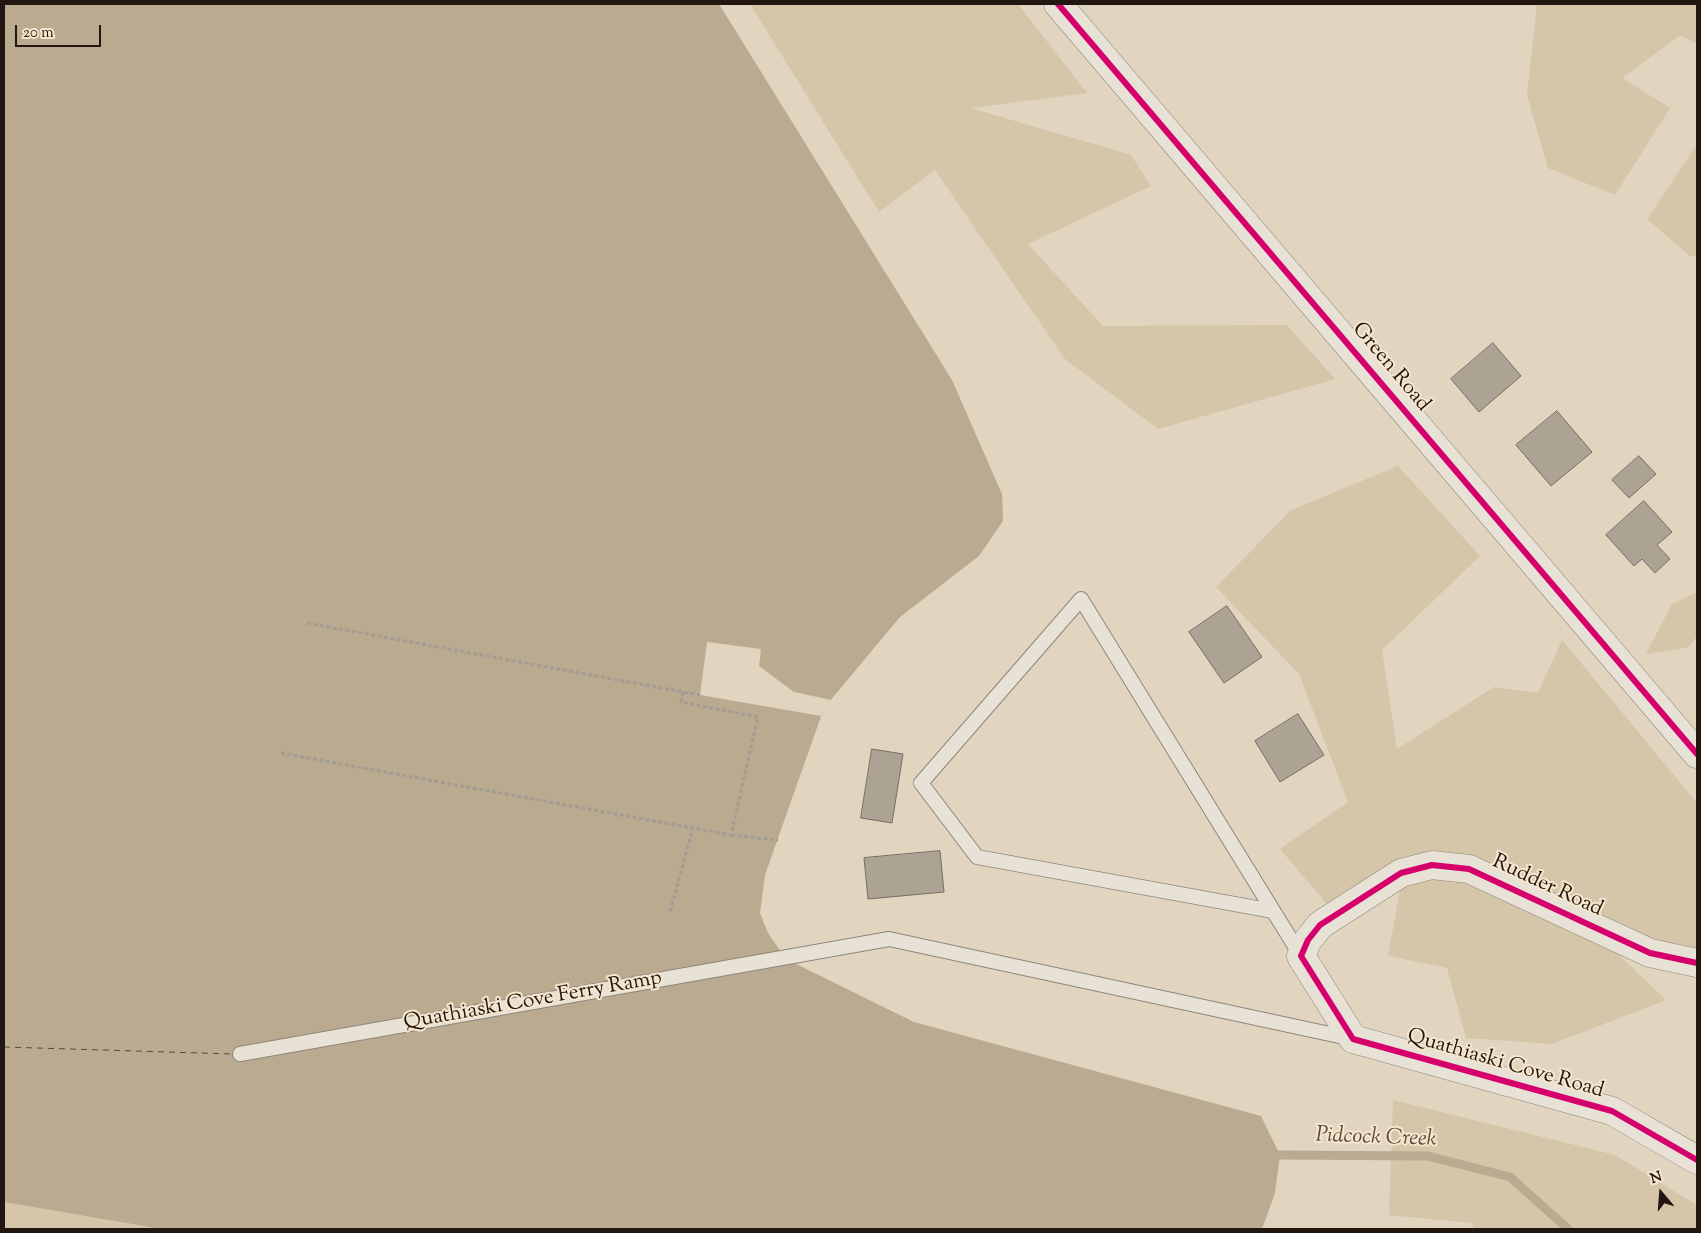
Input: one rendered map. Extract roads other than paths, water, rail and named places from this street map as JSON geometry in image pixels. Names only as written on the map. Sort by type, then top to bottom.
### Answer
[{"type":"street","name":"Green Road","points":[[1058,4],[1697,754]]},
{"type":"street","name":"Rudder Road","points":[[1302,956],[1308,940],[1320,925],[1401,873],[1432,865],[1469,869],[1650,953],[1697,963]]},
{"type":"street","points":[[1302,956],[1353,1039]]},
{"type":"street","name":"Quathiaski Cove Road","points":[[1353,1039],[1612,1112],[1697,1160]]},
{"type":"lane","points":[[1273,912],[977,857],[921,783],[1081,599],[1302,956]]},
{"type":"lane","name":"Quathiaski Cove Ferry Ramp","points":[[240,1054],[889,939],[1353,1039]]},
{"type":"waterway","name":"Pidcock Creek","points":[[1280,1155],[1428,1156],[1510,1177],[1568,1229]]}]
